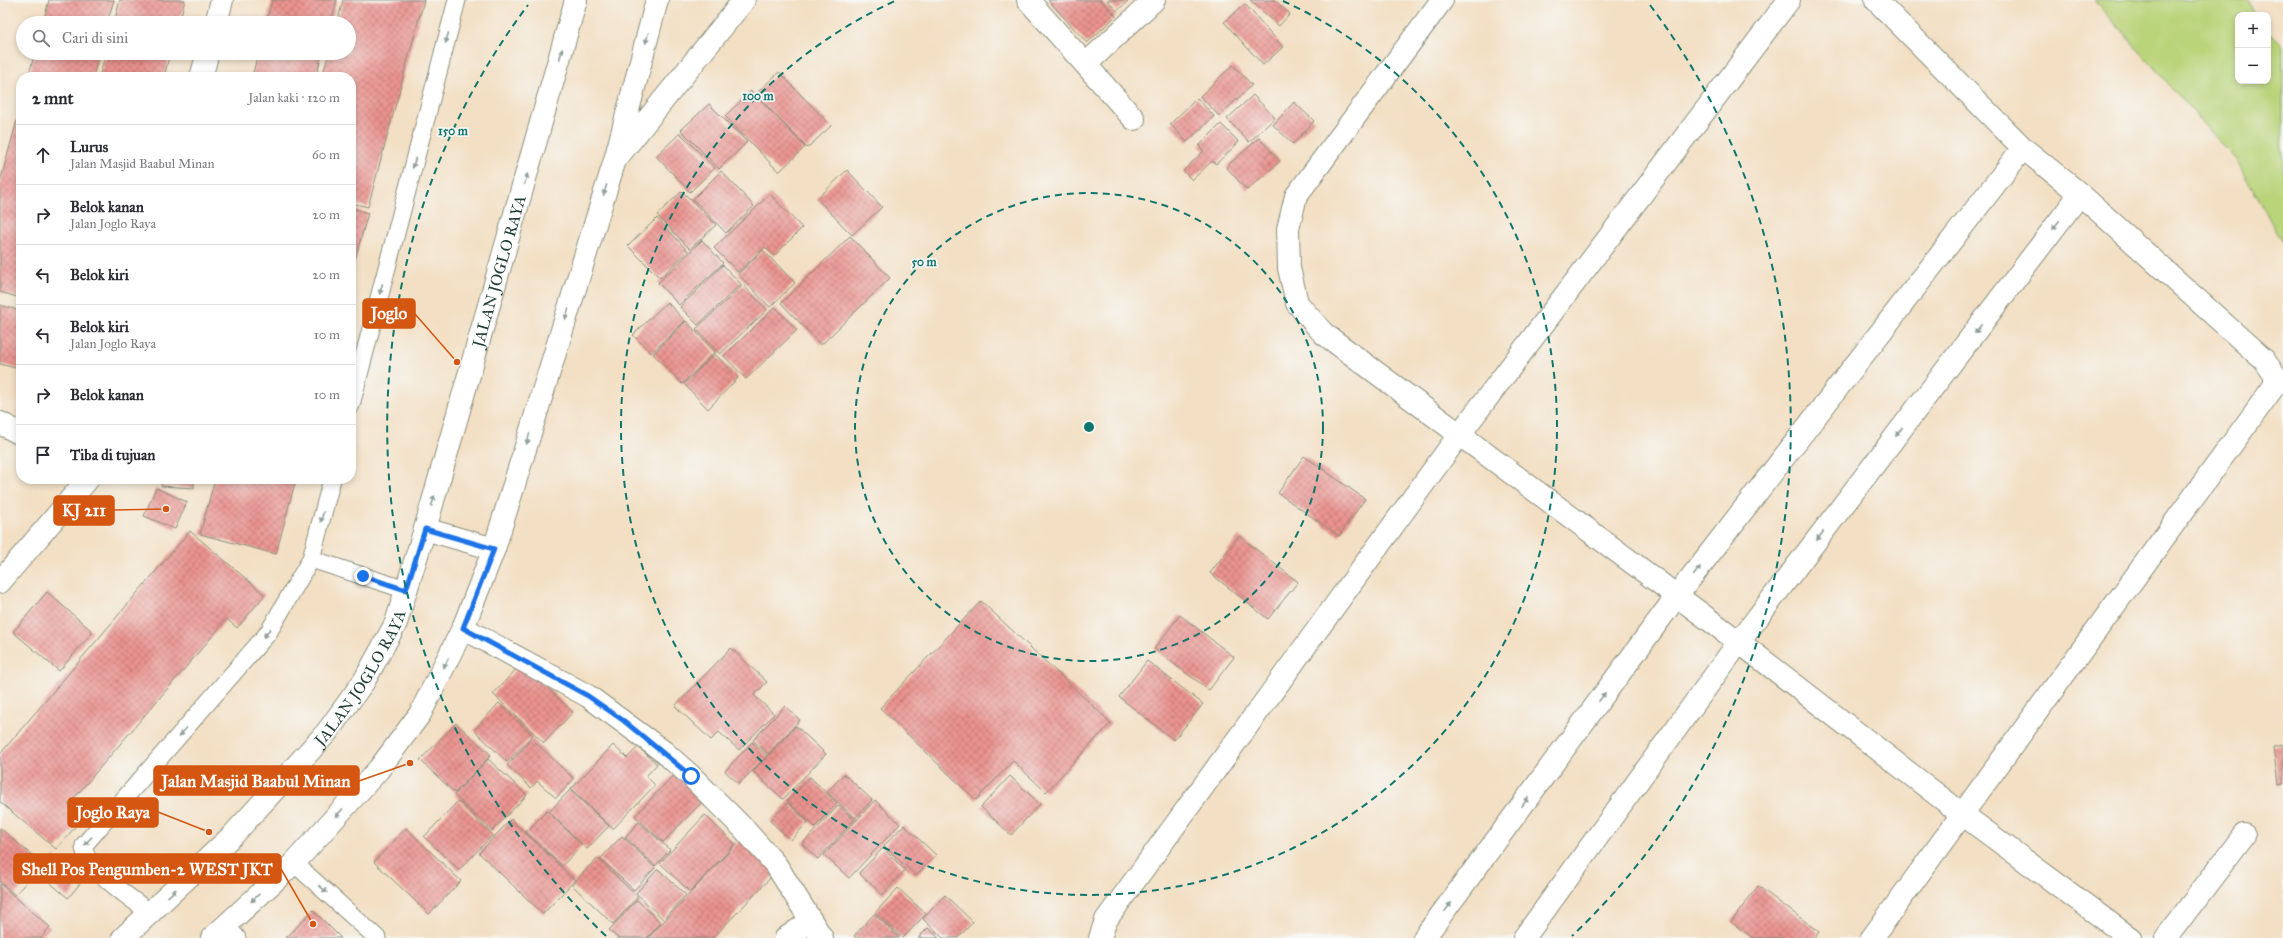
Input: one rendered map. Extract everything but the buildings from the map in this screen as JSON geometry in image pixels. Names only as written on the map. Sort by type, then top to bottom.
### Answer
[{"type":"street","points":[[218,16],[222,0]]},
{"type":"street","name":"JALAN JOGLO RAYA","points":[[123,938],[233,835],[327,732],[364,681],[396,623],[425,529],[576,0]]},
{"type":"street","points":[[225,934],[294,862],[379,768],[420,714],[463,628],[494,549],[615,160],[657,0]]},
{"type":"street","points":[[615,160],[744,0]]},
{"type":"street","points":[[1028,0],[1134,119]]},
{"type":"street","points":[[1086,64],[1154,0]]},
{"type":"street","points":[[1442,0],[1296,196],[1288,229],[1289,268],[1297,303],[1323,333],[1676,597],[1739,642],[1962,814],[2130,938]]},
{"type":"street","points":[[1100,938],[1106,920],[1459,435],[1789,0]]},
{"type":"street","points":[[1872,938],[2275,385],[2275,375],[2264,360],[2080,194],[2023,148],[1876,0]]},
{"type":"street","points":[[202,72],[206,60]]},
{"type":"street","points":[[1424,938],[1676,597],[2023,148]]},
{"type":"street","points":[[1524,938],[1739,642],[2080,194]]},
{"type":"street","points":[[0,423],[16,431]]},
{"type":"street","points":[[0,582],[84,484]]},
{"type":"street","points":[[425,529],[494,549]]},
{"type":"street","points":[[463,628],[588,696],[664,752],[691,776],[744,829],[776,865],[816,929],[786,938]]},
{"type":"street","points":[[2166,938],[2244,835]]},
{"type":"lane","points":[[356,386],[457,0]]},
{"type":"lane","points":[[151,913],[107,880],[85,854],[84,845],[268,633],[311,559],[331,484]]},
{"type":"lane","points":[[311,559],[406,590]]},
{"type":"lane","points":[[294,862],[377,938]]},
{"type":"green space","points":[[2094,0],[2248,0],[2252,12],[2235,12],[2235,84],[2271,84],[2271,34],[2283,46],[2283,243],[2236,160]]},
{"type":"place","name":"Joglo","points":[[457,362]]},
{"type":"place","name":"KJ 211","points":[[166,509]]},
{"type":"place","name":"Jalan Masjid Baabul Minan","points":[[410,763]]},
{"type":"place","name":"Joglo Raya","points":[[209,832]]},
{"type":"place","name":"Shell Pos Pengumben-2 WEST JKT","points":[[313,924]]},
{"type":"route","points":[[363,576],[406,590],[425,529],[494,549],[463,628],[588,696],[624,721],[664,752],[691,776]]}]
